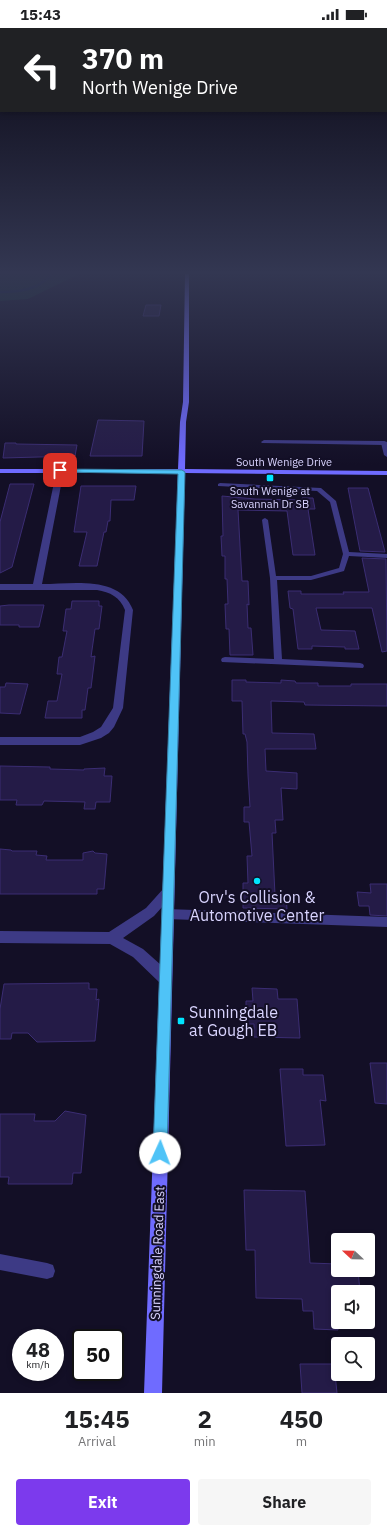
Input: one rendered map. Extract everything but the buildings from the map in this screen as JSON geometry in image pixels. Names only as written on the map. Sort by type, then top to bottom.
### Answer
[{"type":"main road","name":"Sunningdale Road East","points":[[153,1393],[183,422],[186,402],[187,338]]},
{"type":"main road","name":"South Wenige Drive","points":[[0,471],[60,470],[387,473]]},
{"type":"street","points":[[384,443],[387,455]]},
{"type":"street","points":[[37,587],[60,470]]},
{"type":"street","points":[[0,588],[97,587],[114,592],[126,602],[128,615],[118,708],[110,724],[97,735],[70,741],[0,741]]},
{"type":"street","points":[[111,938],[150,912],[168,892]]},
{"type":"street","points":[[0,937],[111,938],[138,953],[165,978]]},
{"type":"street","points":[[0,1262],[47,1271]]},
{"type":"lane","points":[[264,442],[384,443]]},
{"type":"lane","points":[[220,486],[319,490],[333,501],[346,554],[342,569],[311,578],[273,578]]},
{"type":"lane","points":[[265,520],[273,578],[278,662]]},
{"type":"lane","points":[[346,554],[387,556]]},
{"type":"lane","points":[[225,660],[360,666]]},
{"type":"lane","points":[[167,914],[387,922]]},
{"type":"place","name":"South Wenige at Savannah Dr SB","points":[[270,478]]},
{"type":"place","name":"Orv's Collision & Automotive Center","points":[[257,881]]},
{"type":"place","name":"Sunningdale at Gough EB","points":[[181,1021]]},
{"type":"route","points":[[60,470],[182,472],[160,1153]]}]
